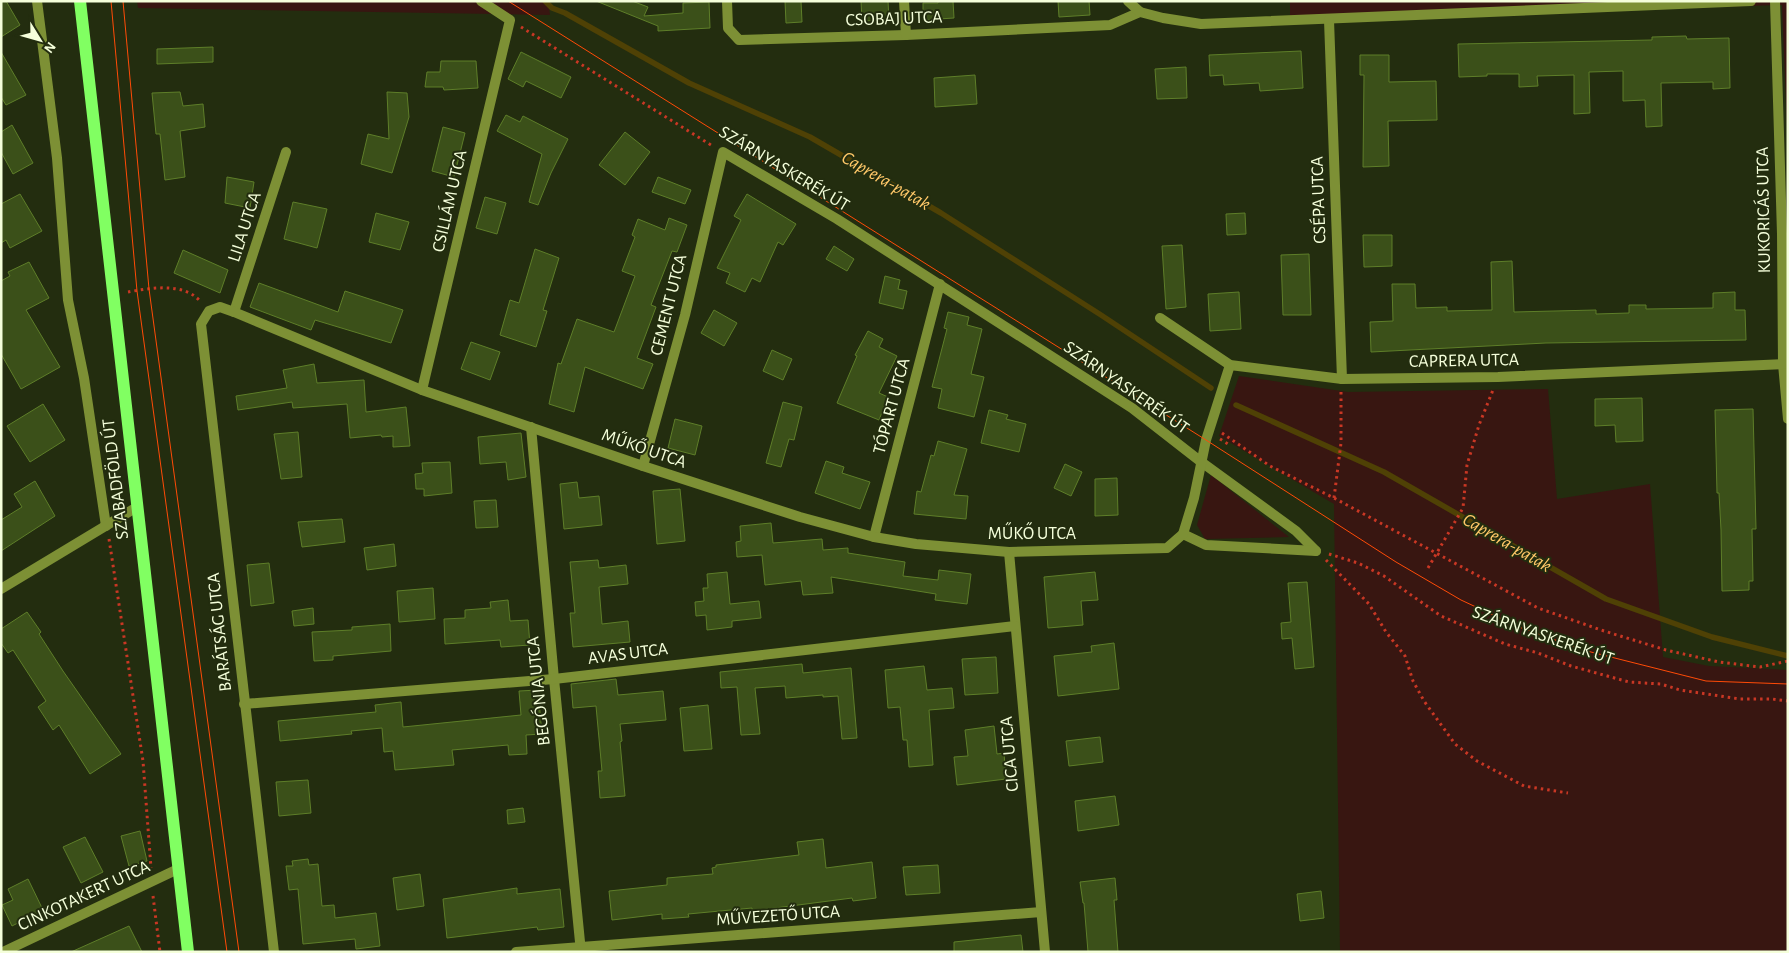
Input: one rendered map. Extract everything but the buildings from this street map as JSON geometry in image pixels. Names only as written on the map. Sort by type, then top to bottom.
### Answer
[{"type":"main road","name":"SZABADFÖLD ÚT","points":[[80,1],[188,952]]},
{"type":"street","points":[[37,1],[57,158],[68,300],[84,378],[106,526]]},
{"type":"street","points":[[481,1],[510,20]]},
{"type":"street","name":"CSOBAJ UTCA","points":[[727,1],[728,28],[739,40],[906,35],[1110,25],[1140,12]]},
{"type":"street","points":[[904,1],[906,35]]},
{"type":"street","points":[[1128,1],[1140,12],[1201,24],[1751,1]]},
{"type":"street","name":"KUKORICÁS UTCA","points":[[1775,1],[1782,234],[1783,364],[1788,419]]},
{"type":"street","name":"CSILLÁM UTCA","points":[[422,390],[510,20]]},
{"type":"street","name":"CSÉPA UTCA","points":[[1329,20],[1342,379]]},
{"type":"street","name":"LILA UTCA","points":[[234,312],[286,152]]},
{"type":"street","name":"SZÁRNYASKERÉK ÚT","points":[[723,152],[838,219],[1132,408],[1200,461],[1296,531],[1316,551]]},
{"type":"street","name":"CEMENT UTCA","points":[[643,466],[685,315],[723,152]]},
{"type":"street","name":"TÓPART UTCA","points":[[874,537],[940,284]]},
{"type":"street","name":"MŰKŐ UTCA","points":[[208,311],[220,307],[422,390],[643,466],[800,517],[874,537],[916,544],[1009,552],[1167,548],[1183,534]]},
{"type":"street","name":"BARÁTSÁG UTCA","points":[[208,311],[201,324],[274,952]]},
{"type":"street","name":"CAPRERA UTCA","points":[[1160,318],[1230,365],[1342,379],[1498,377],[1783,364]]},
{"type":"street","points":[[1230,365],[1200,461],[1194,498],[1183,534],[1206,545],[1316,551]]},
{"type":"street","name":"BEGÓNIA UTCA","points":[[531,427],[581,949]]},
{"type":"street","points":[[1,589],[137,507]]},
{"type":"street","name":"CICA UTCA","points":[[1009,552],[1045,952]]},
{"type":"street","name":"AVAS UTCA","points":[[244,704],[554,679],[1015,626]]},
{"type":"street","name":"CINKOTAKERT UTCA","points":[[3,952],[178,869]]},
{"type":"street","name":"MŰVEZETŐ UTCA","points":[[516,952],[581,949],[1042,912]]},
{"type":"path","name":"SZÁRNYASKERÉK ÚT","points":[[510,20],[723,152]]},
{"type":"path","points":[[127,292],[172,287],[196,297],[208,311]]},
{"type":"path","points":[[1428,568],[1463,508],[1467,465],[1479,425],[1498,377]]},
{"type":"path","points":[[1334,498],[1341,443],[1342,379]]},
{"type":"path","points":[[1211,426],[1270,466],[1334,498],[1538,608],[1604,632],[1666,650],[1719,662],[1760,667],[1788,661]]},
{"type":"path","points":[[106,526],[143,761],[152,881],[160,952]]},
{"type":"path","points":[[1316,551],[1368,604],[1386,632],[1405,656],[1413,681],[1424,701],[1455,744],[1477,761],[1524,786],[1568,793]]},
{"type":"path","name":"SZÁRNYASKERÉK ÚT","points":[[1316,551],[1358,562],[1384,576],[1441,616],[1505,644],[1538,653],[1571,666],[1629,682],[1661,684],[1680,690],[1740,699],[1788,701]]},
{"type":"shaded area","points":[[137,1],[548,1],[550,15],[138,8]]},
{"type":"shaded area","points":[[1290,1],[1788,1],[1788,153],[1782,5],[1290,20]]},
{"type":"shaded area","points":[[1239,376],[1348,392],[1548,389],[1557,499],[1650,484],[1663,657],[1709,666],[1788,670],[1788,952],[1340,952],[1334,504],[1219,436]]},
{"type":"shaded area","points":[[1211,475],[1289,537],[1205,539],[1197,525]]},
{"type":"waterway","name":"Caprera-patak","points":[[545,1],[552,8],[565,13],[689,83],[810,137],[941,213],[1211,388]]},
{"type":"waterway","name":"Caprera-patak","points":[[1236,405],[1384,472],[1606,599],[1712,637],[1788,656]]},
{"type":"tram line","points":[[111,1],[137,291],[227,952]]},
{"type":"tram line","points":[[123,1],[149,289],[239,952]]},
{"type":"tram line","points":[[508,1],[1206,440],[1396,562],[1461,600],[1519,627],[1583,650],[1706,681],[1788,684]]}]
